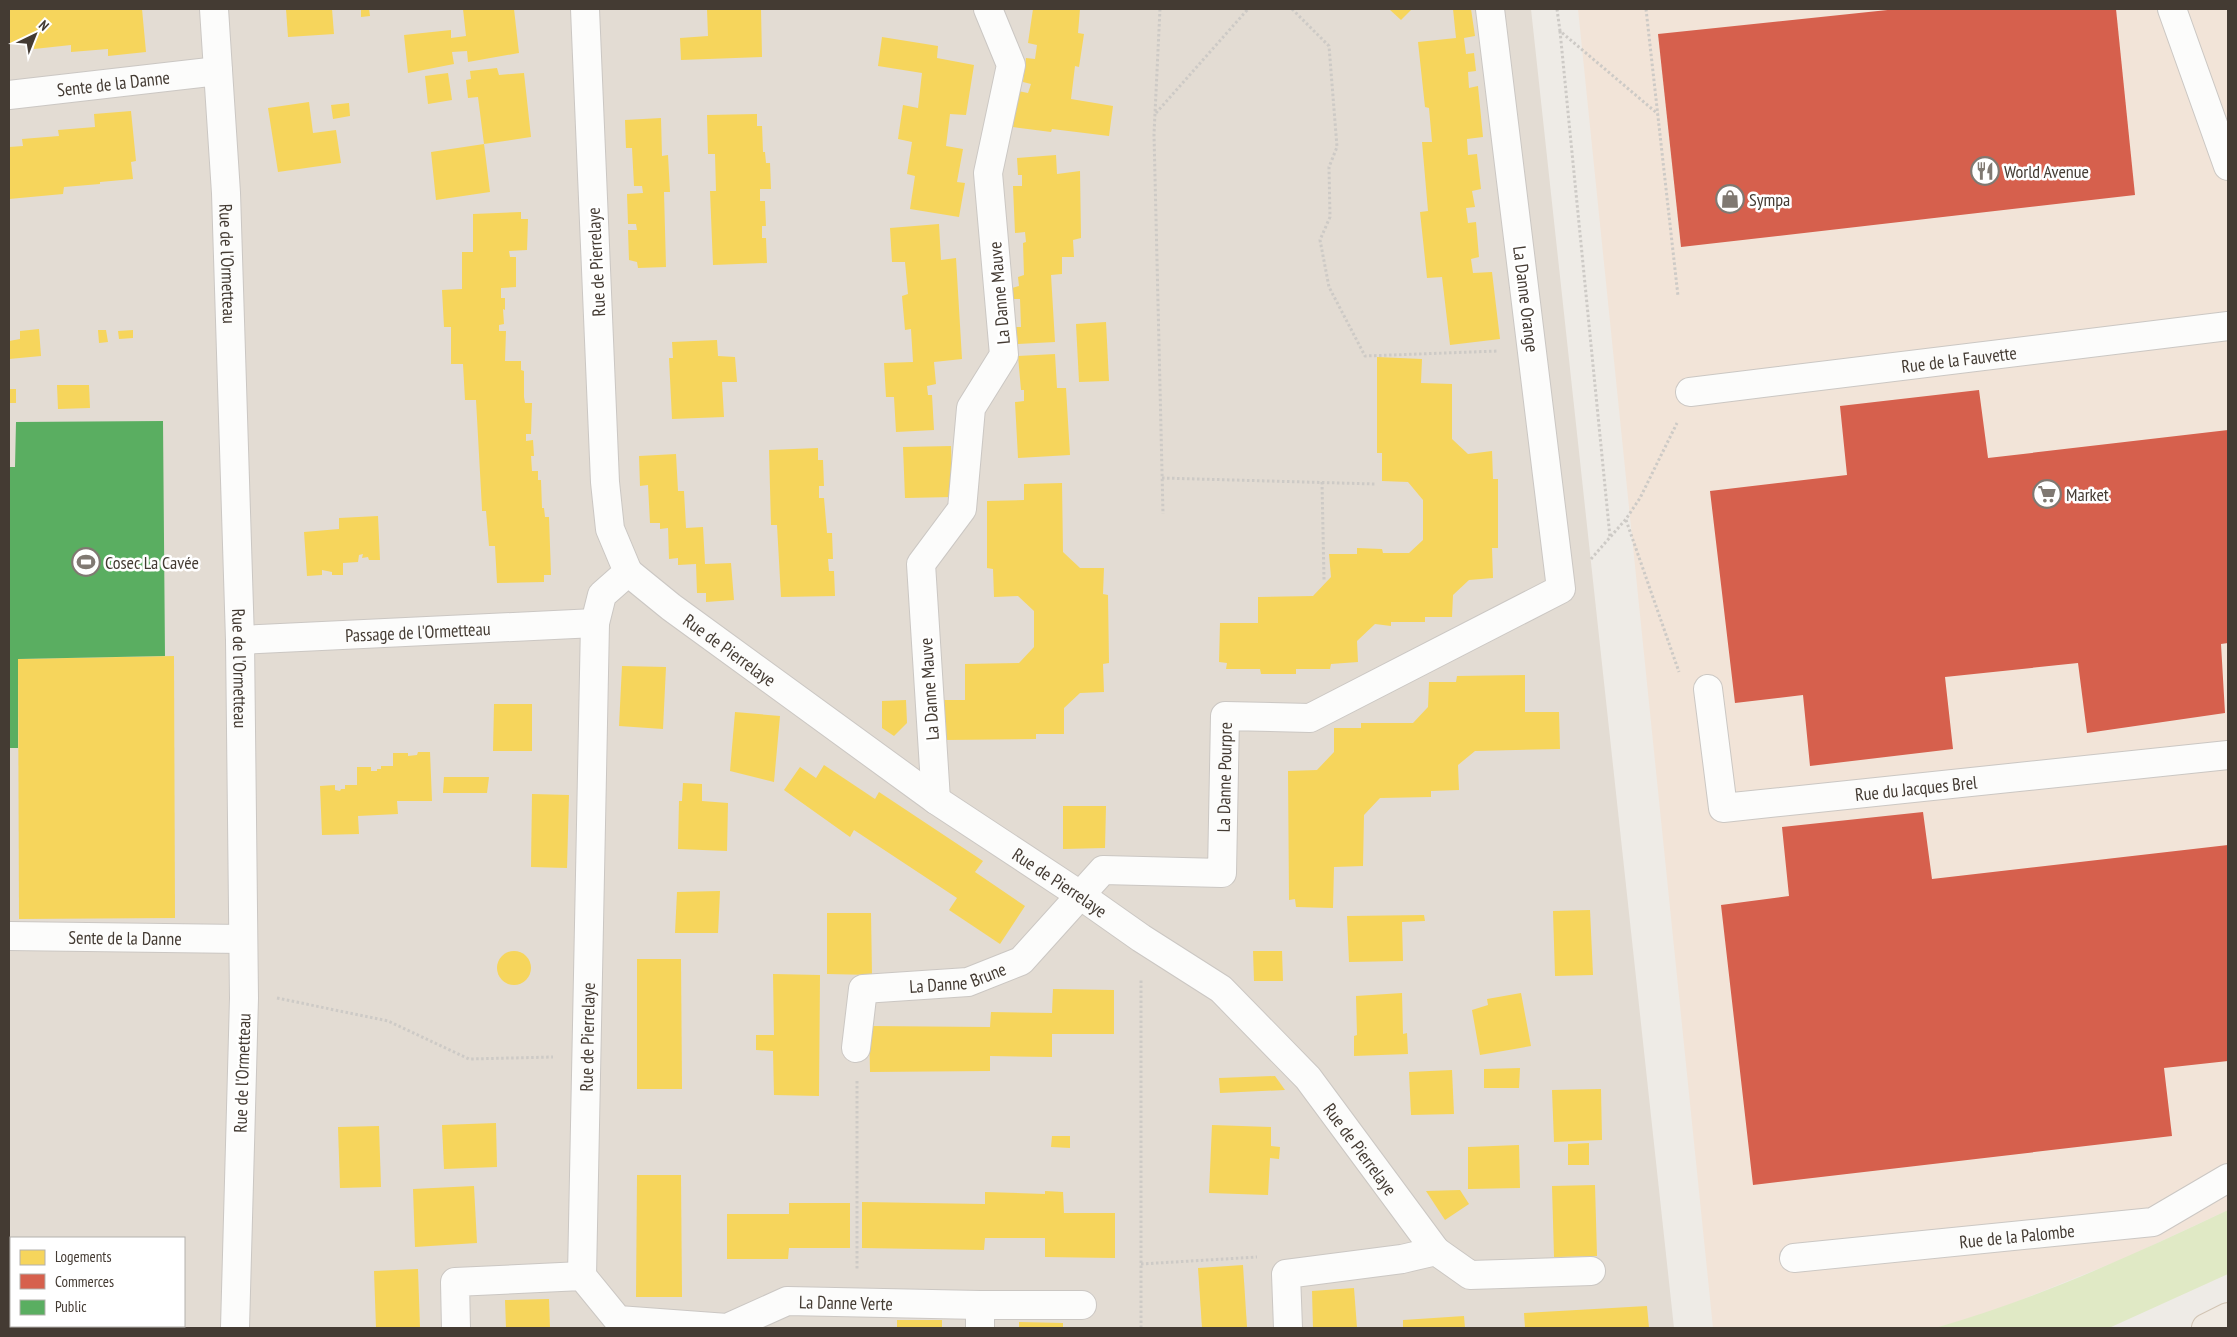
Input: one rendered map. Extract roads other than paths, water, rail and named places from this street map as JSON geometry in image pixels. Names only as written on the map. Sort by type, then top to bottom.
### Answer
[{"type":"main road","points":[[2206,1328],[2228,1317]]},
{"type":"street","name":"Rue de l'Ormetteau","points":[[214,9],[226,193],[240,640],[244,998],[235,1328]]},
{"type":"street","name":"Rue de Pierrelaye","points":[[585,9],[606,482],[610,529],[628,572],[671,607],[936,800],[1080,895],[1141,938],[1221,989],[1308,1078],[1436,1250],[1470,1275],[1591,1271]]},
{"type":"street","name":"La Danne Mauve","points":[[936,800],[921,564],[962,509],[971,408],[1004,356],[988,174],[1011,65],[988,9]]},
{"type":"street","name":"La Danne Orange","points":[[1490,9],[1561,590]]},
{"type":"street","points":[[2172,9],[2228,166]]},
{"type":"street","name":"Sente de la Danne","points":[[9,95],[218,71]]},
{"type":"street","name":"Rue de la Fauvette","points":[[1690,392],[2228,326]]},
{"type":"street","name":"Rue de Pierrelaye","points":[[582,1276],[588,1056],[595,622],[602,595],[628,572]]},
{"type":"street","name":"La Danne Pourpre","points":[[1080,895],[1103,870],[1222,873],[1225,716],[1310,718],[1561,590]]},
{"type":"street","name":"Passage de l'Ormetteau","points":[[240,640],[595,622]]},
{"type":"street","name":"Rue du Jacques Brel","points":[[1708,688],[1723,808],[2228,755]]},
{"type":"street","name":"La Danne Brune","points":[[856,1048],[863,989],[968,982],[1021,961],[1080,895]]},
{"type":"street","name":"Sente de la Danne","points":[[9,936],[242,939]]},
{"type":"street","name":"Rue de la Palombe","points":[[1794,1258],[2153,1222],[2228,1178]]},
{"type":"street","points":[[1288,1328],[1286,1274],[1402,1260],[1436,1250]]},
{"type":"street","points":[[456,1328],[455,1282],[582,1276]]},
{"type":"street","name":"La Danne Verte","points":[[582,1276],[618,1320],[727,1328],[787,1301],[857,1301],[980,1317],[1082,1305]]},
{"type":"place","name":"World Avenue","points":[[1985,171]]},
{"type":"place","name":"Sympa","points":[[1730,199]]},
{"type":"place","name":"Market","points":[[2047,494]]},
{"type":"place","name":"Cosec La Cavée","points":[[86,562]]}]
